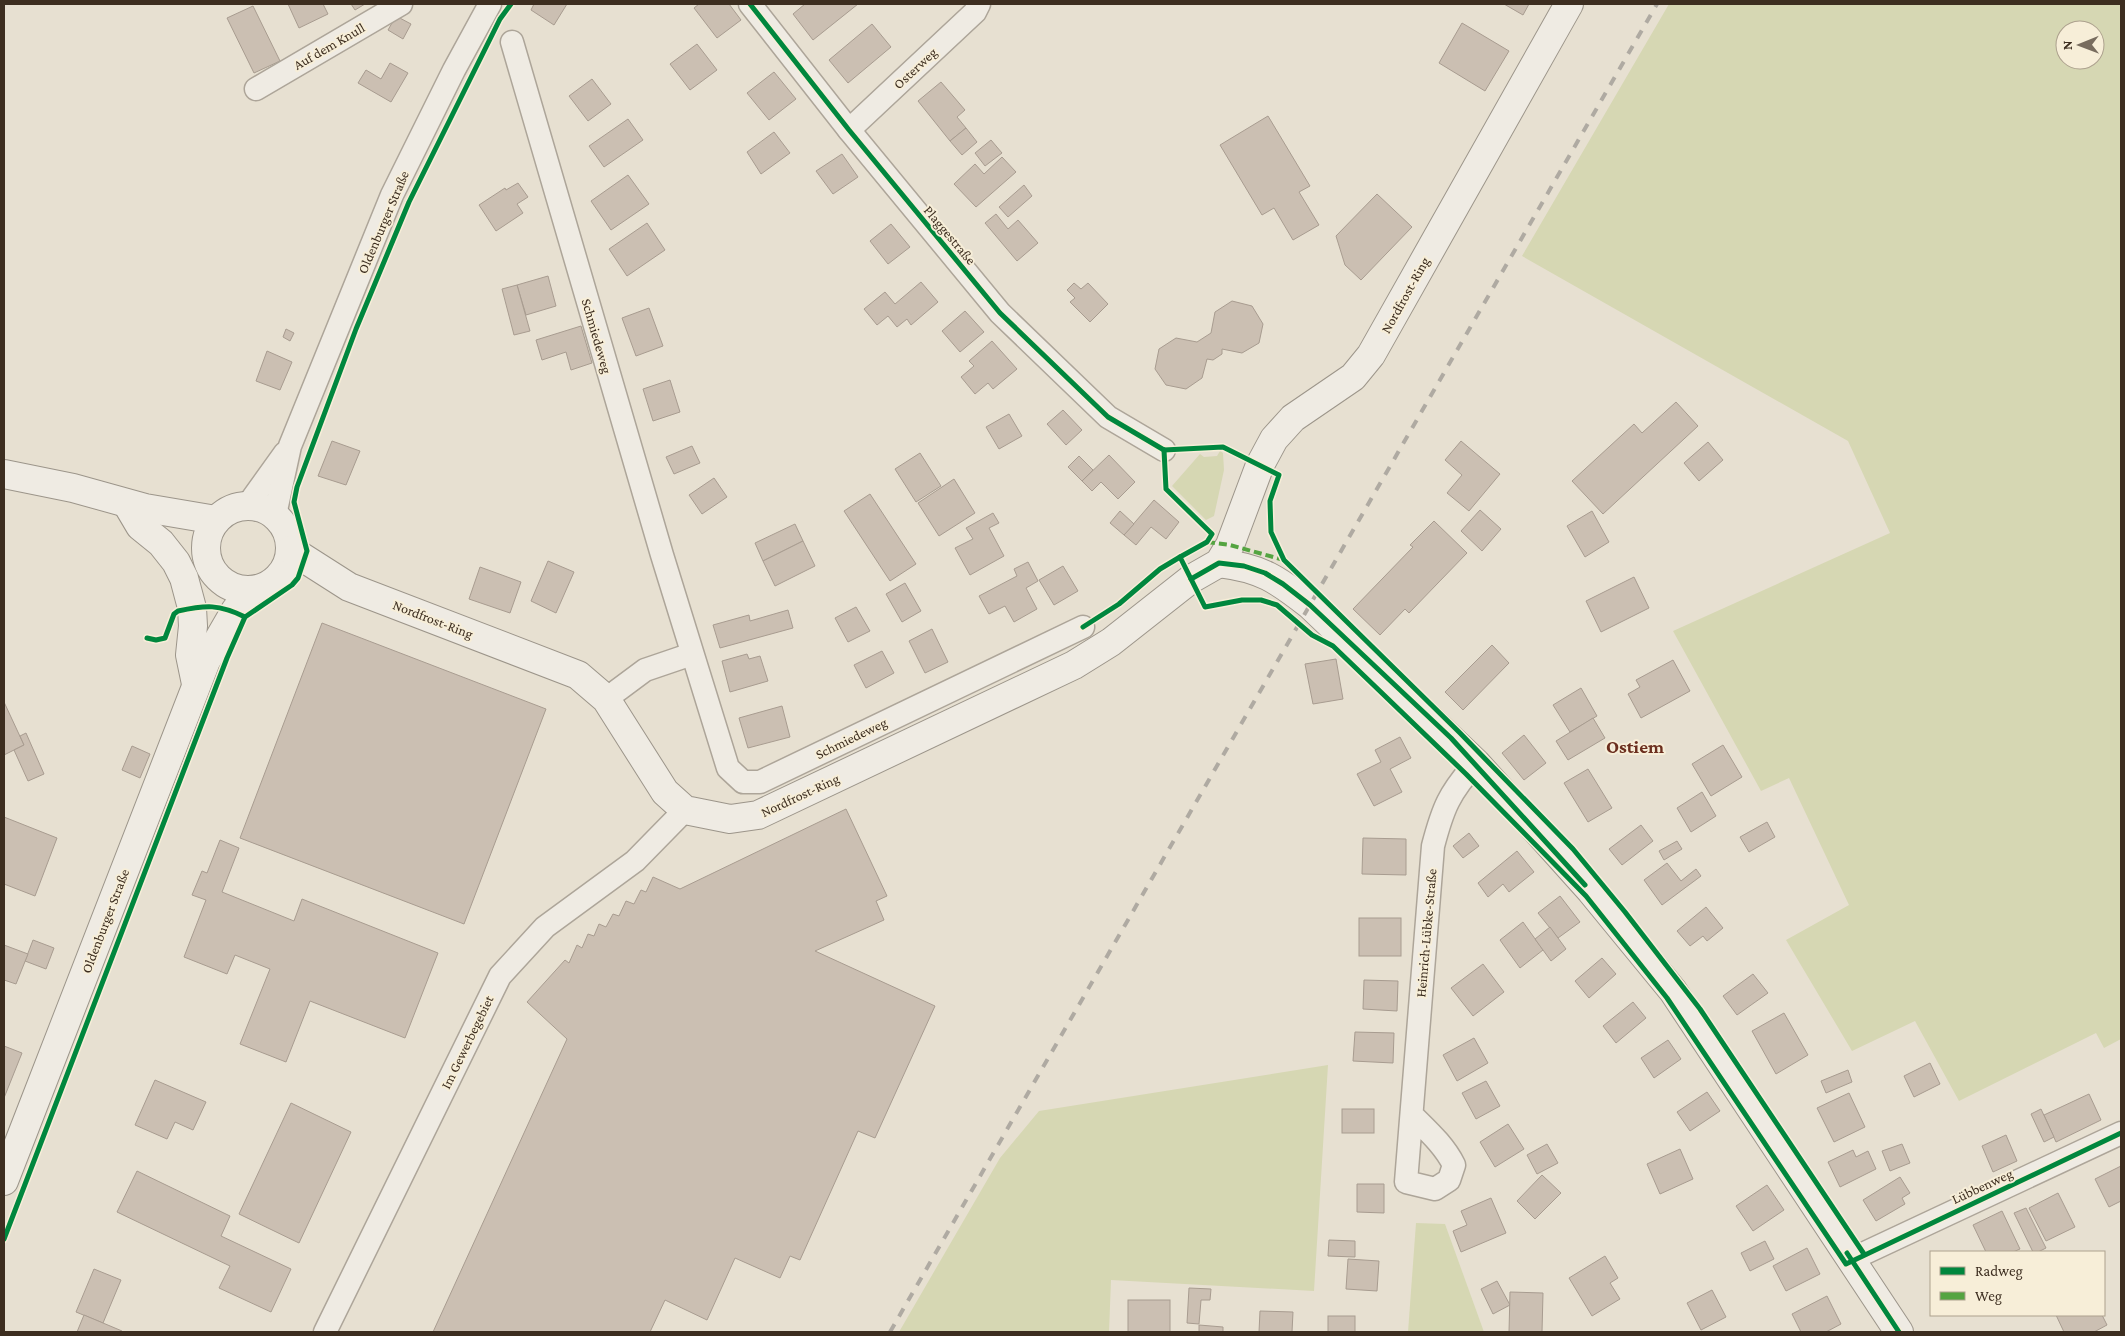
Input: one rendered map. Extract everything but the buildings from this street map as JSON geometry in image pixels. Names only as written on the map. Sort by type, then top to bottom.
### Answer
[{"type":"street","name":"Auf dem Knull","points":[[256,89],[401,4]]},
{"type":"street","name":"Oldenburger Straße","points":[[275,515],[290,446],[392,195],[454,70],[490,4]]},
{"type":"street","name":"Plaggestraße","points":[[750,4],[849,130],[1000,313],[1108,417],[1164,450]]},
{"type":"street","name":"Osterweg","points":[[849,130],[975,12],[979,4]]},
{"type":"street","name":"Nordfrost-Ring","points":[[291,550],[349,587],[578,676],[606,699],[665,792],[685,810],[730,819],[758,816],[1074,664],[1111,642],[1191,578],[1219,563],[1230,545],[1260,465],[1274,439],[1294,418],[1353,377],[1371,355],[1570,4]]},
{"type":"street","name":"Schmiedeweg","points":[[512,42],[692,654],[728,768],[743,782],[760,782],[1084,627]]},
{"type":"street","name":"Oldenburger Straße","points":[[247,506],[290,446]]},
{"type":"street","points":[[4,474],[73,488],[136,506],[216,520]]},
{"type":"street","points":[[136,506],[206,546]]},
{"type":"street","points":[[136,506],[140,526],[161,543],[176,562],[184,578],[192,608],[193,626],[190,655],[201,673]]},
{"type":"street","points":[[247,506],[262,508],[275,515],[284,525],[290,537],[291,550],[288,564],[281,576],[267,586],[250,591],[236,589],[223,583],[207,561],[206,546],[208,532],[216,520],[225,512],[236,507],[247,506]]},
{"type":"street","points":[[1219,563],[1244,566],[1265,574],[1283,584],[1303,600],[1476,763],[1591,891],[1673,991],[1900,1332]]},
{"type":"street","name":"Nordfrost-Ring","points":[[281,576],[349,587]]},
{"type":"street","name":"Oldenburger Straße","points":[[4,1181],[201,673],[223,583]]},
{"type":"street","name":"Oldenburger Straße","points":[[201,673],[235,612],[250,591]]},
{"type":"street","points":[[606,699],[645,670],[692,654]]},
{"type":"street","name":"Heinrich-Lübke-Straße","points":[[1412,1115],[1433,846],[1440,819],[1450,794],[1476,763]]},
{"type":"street","name":"Im Gewerbegebiet","points":[[325,1332],[500,976],[545,927],[635,861],[685,810]]},
{"type":"street","name":"Lübbenweg","points":[[1852,1260],[2121,1133]]},
{"type":"green space","points":[[1669,4],[2121,4],[2121,1039],[2104,1048],[2096,1033],[1959,1101],[1915,1021],[1852,1051],[1786,940],[1849,905],[1789,778],[1761,791],[1673,631],[1890,533],[1848,441],[1522,256]]},
{"type":"green space","points":[[1220,451],[1223,453],[1224,470],[1214,516],[1206,520],[1172,486],[1200,454],[1204,457],[1217,456]]},
{"type":"green space","points":[[1328,1065],[1314,1291],[1111,1280],[1109,1332],[899,1332],[1000,1158],[1039,1111]]},
{"type":"green space","points":[[1416,1223],[1445,1224],[1484,1332],[1408,1332]]},
{"type":"railway","points":[[890,1332],[1657,4]]},
{"type":"marked path","points":[[1207,542],[1230,545],[1284,560]]},
{"type":"cycle path","points":[[4,1239],[227,658],[245,617],[292,585],[298,578],[307,551],[294,502],[297,487],[356,329],[409,202],[500,19],[511,4]]},
{"type":"cycle path","points":[[750,4],[849,130],[1000,313],[1108,417],[1164,450]]},
{"type":"cycle path","points":[[1164,450],[1223,447],[1279,475],[1270,501],[1271,532],[1284,560],[1460,733],[1573,849],[1625,912],[1700,1009],[1864,1254]]},
{"type":"cycle path","points":[[1164,450],[1166,489],[1212,534],[1207,542],[1180,557],[1205,607],[1242,600],[1261,600],[1277,605],[1312,635],[1333,646],[1466,774],[1586,896],[1667,998],[1846,1264],[2121,1133]]},
{"type":"cycle path","points":[[1083,627],[1119,604],[1160,569],[1180,557]]},
{"type":"cycle path","points":[[1191,579],[1219,563],[1244,566],[1265,573],[1283,584],[1310,605],[1451,738],[1585,885]]},
{"type":"cycle path","points":[[147,638],[156,640],[165,638],[174,614],[178,611],[212,607],[228,610],[245,617]]},
{"type":"cycle path","points":[[1847,1253],[1899,1332]]},
{"type":"district","name":"Ostiem","points":[[1635,746]]}]
